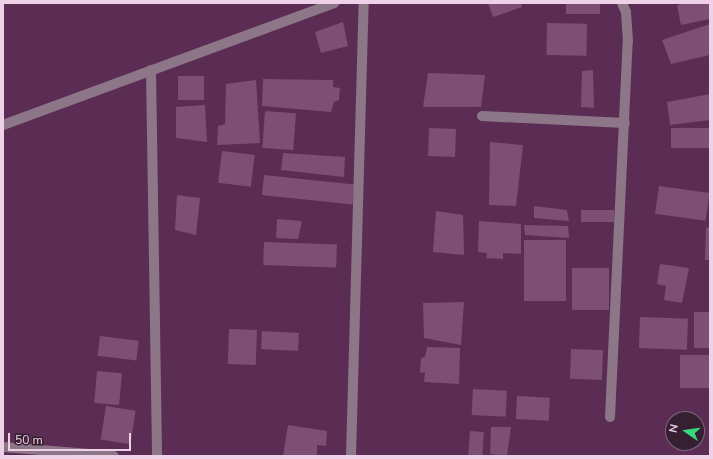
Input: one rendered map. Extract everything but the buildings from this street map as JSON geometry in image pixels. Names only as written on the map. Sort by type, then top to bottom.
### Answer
[{"type":"street","points":[[3,124],[334,3]]},
{"type":"street","points":[[351,456],[364,3]]},
{"type":"street","points":[[610,417],[628,41],[626,12],[622,3]]},
{"type":"street","points":[[151,70],[157,456]]},
{"type":"street","points":[[482,116],[625,123]]},
{"type":"street","points":[[3,447],[114,456]]}]
